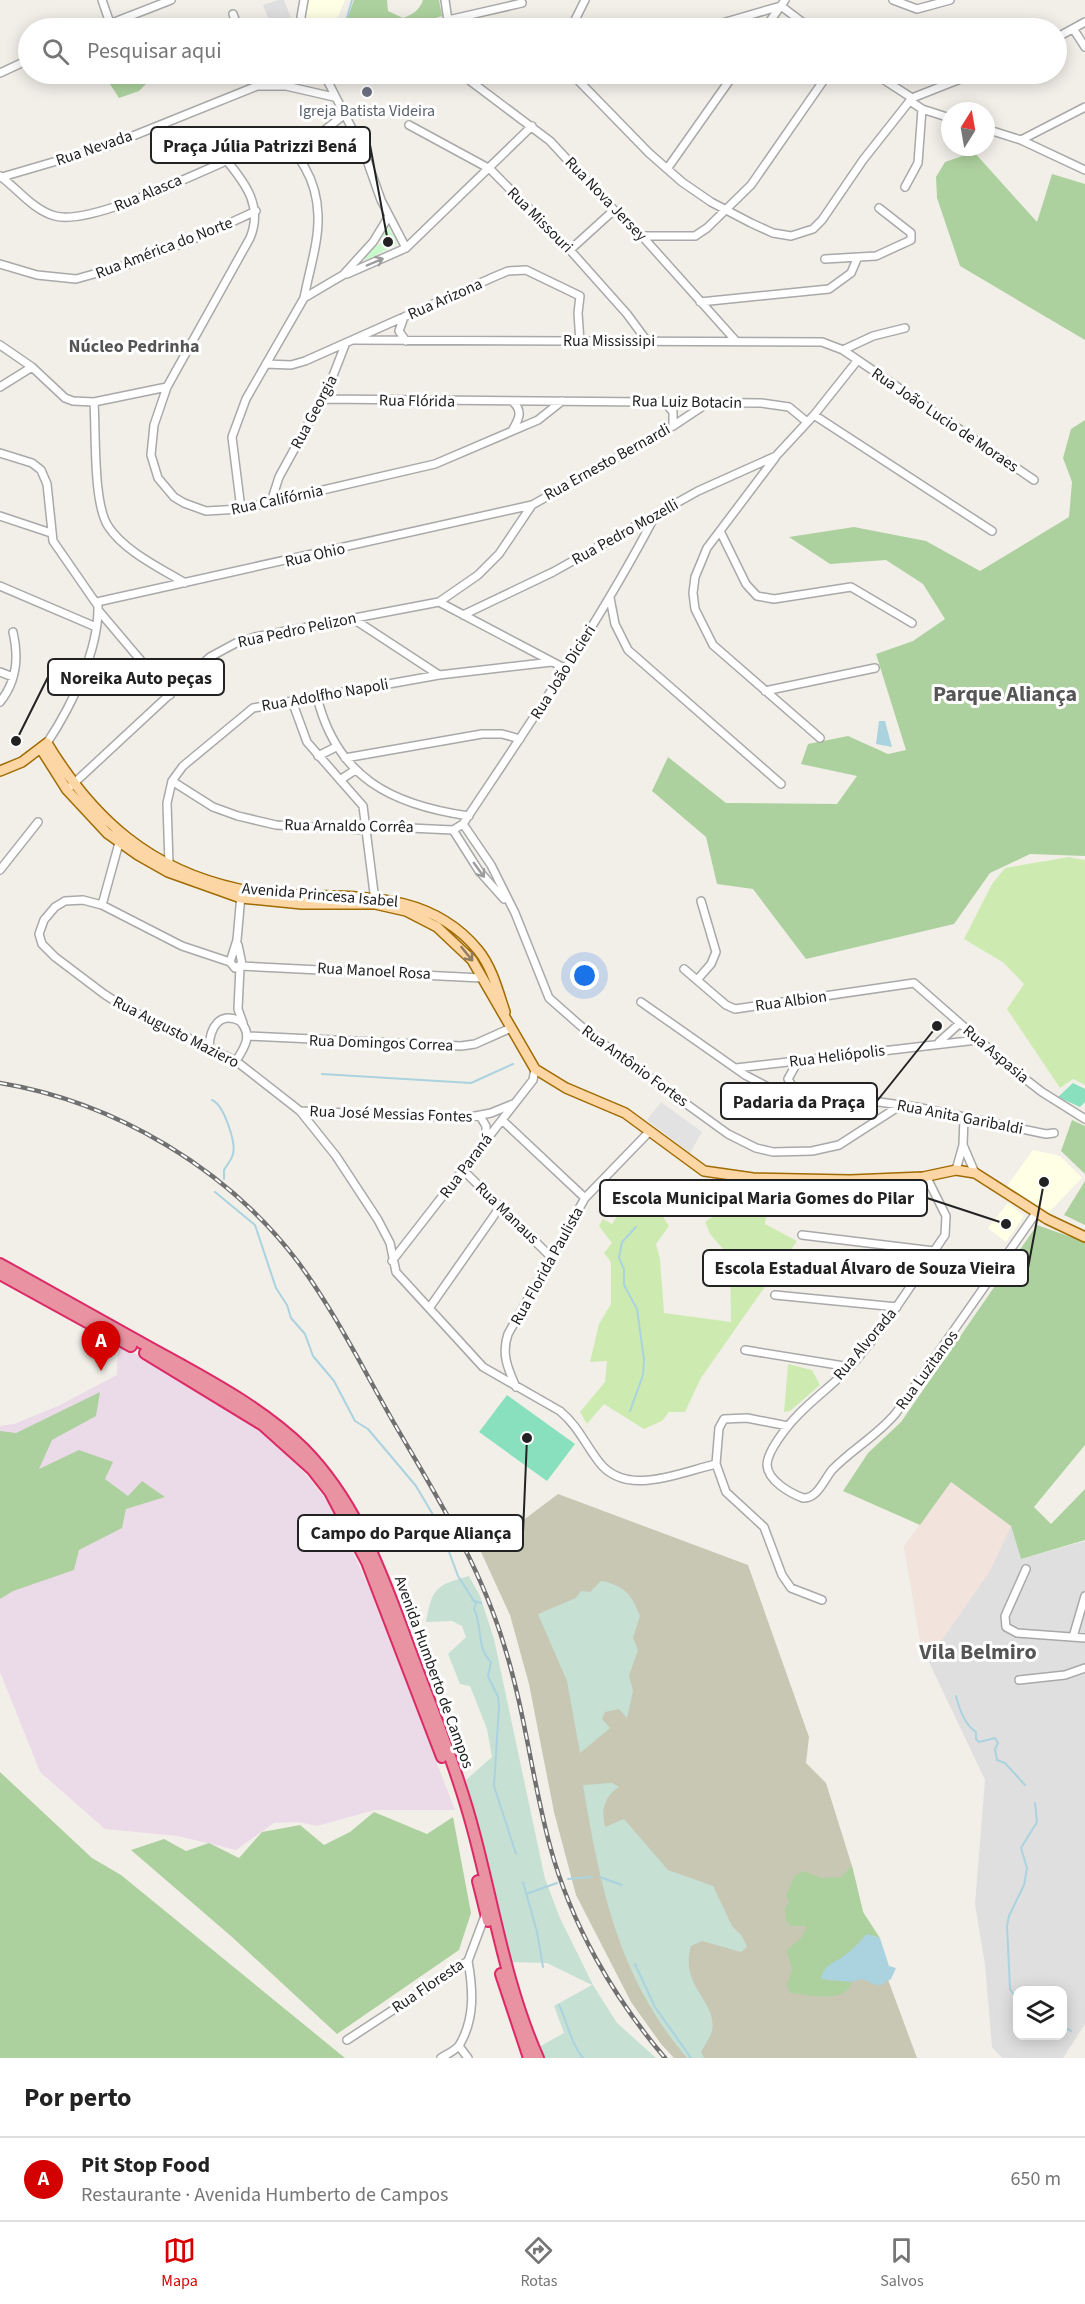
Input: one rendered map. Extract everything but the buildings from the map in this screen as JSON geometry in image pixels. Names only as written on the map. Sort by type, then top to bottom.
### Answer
[{"type":"highway","name":"Avenida Humberto de Campos","points":[[0,1264],[249,1414],[286,1443],[330,1492],[371,1559],[474,1831],[507,1969],[538,2058]]},
{"type":"highway","name":"Avenida Humberto de Campos","points":[[0,1274],[76,1310]]},
{"type":"highway","name":"Avenida Humberto de Campos","points":[[449,1765],[511,2009],[529,2058]]},
{"type":"main road","points":[[0,771],[22,762],[44,746]]},
{"type":"main road","name":"Avenida Princesa Isabel","points":[[44,746],[84,810],[119,843],[168,872],[241,894],[302,904],[375,901],[418,908],[444,922],[467,939],[478,951],[489,969],[512,1028]]},
{"type":"main road","name":"Avenida Princesa Isabel","points":[[70,787],[116,831],[169,864],[241,894]]},
{"type":"main road","name":"Avenida Princesa Isabel","points":[[375,901],[406,911],[437,927],[462,948],[535,1069],[566,1088],[625,1113],[698,1168],[723,1175],[753,1178],[850,1180],[926,1176],[957,1170],[975,1173],[1036,1213],[1085,1236]]},
{"type":"street","points":[[102,0],[108,18]]},
{"type":"street","points":[[123,18],[171,0]]},
{"type":"street","points":[[301,18],[304,0]]},
{"type":"street","points":[[445,0],[448,18]]},
{"type":"street","points":[[576,18],[585,0]]},
{"type":"street","points":[[893,0],[917,9],[950,0]]},
{"type":"street","points":[[457,18],[522,3]]},
{"type":"street","points":[[736,18],[783,3]]},
{"type":"street","points":[[772,18],[783,3]]},
{"type":"street","points":[[783,3],[799,18]]},
{"type":"street","points":[[233,14],[234,18]]},
{"type":"street","points":[[1067,33],[1085,22]]},
{"type":"street","points":[[1074,30],[1085,47]]},
{"type":"street","points":[[0,73],[18,65]]},
{"type":"street","points":[[328,84],[364,152],[389,216],[406,248]]},
{"type":"street","name":"Rua Nova Jersey","points":[[475,84],[532,126],[570,162],[614,210],[642,236],[736,341]]},
{"type":"street","points":[[582,84],[667,169],[726,210],[783,236],[802,234],[813,229],[911,99],[948,84]]},
{"type":"street","points":[[667,169],[727,84]]},
{"type":"street","points":[[642,236],[695,236],[707,228],[751,185],[821,84]]},
{"type":"street","points":[[889,84],[922,109],[941,115]]},
{"type":"street","name":"Rua Nevada","points":[[1,176],[108,146],[258,86],[286,86],[334,97]]},
{"type":"street","points":[[1021,140],[1085,107]]},
{"type":"street","points":[[905,187],[918,163],[922,109]]},
{"type":"street","points":[[241,509],[232,437],[246,399],[304,298],[318,216],[311,185],[295,153],[344,115]]},
{"type":"street","name":"Rua Missouri","points":[[410,125],[490,169],[570,250],[627,314],[647,341]]},
{"type":"street","points":[[304,298],[343,275],[406,248],[532,126]]},
{"type":"street","points":[[995,132],[1021,140],[1085,170]]},
{"type":"street","name":"Rua Alasca","points":[[1,176],[44,212],[57,216],[82,218],[113,208],[267,144],[279,144],[295,153]]},
{"type":"street","points":[[227,161],[248,189],[256,211]]},
{"type":"street","points":[[825,259],[883,254],[913,238],[911,232],[879,208]]},
{"type":"street","points":[[570,250],[614,210]]},
{"type":"street","name":"Rua América do Norte","points":[[0,264],[37,275],[76,279],[137,261],[256,211]]},
{"type":"street","name":"Rua Califórnia","points":[[256,211],[250,238],[167,387],[151,440],[151,454],[158,478],[174,497],[196,509],[218,512],[241,509],[435,464],[538,420],[562,401]]},
{"type":"street","points":[[343,275],[373,242],[389,216]]},
{"type":"street","points":[[700,302],[829,289],[851,273],[857,258]]},
{"type":"street","name":"Rua Arizona","points":[[266,364],[291,365],[345,345],[496,276],[526,270],[580,296],[578,314],[580,342]]},
{"type":"street","points":[[404,317],[399,331],[405,341]]},
{"type":"street","points":[[843,350],[873,336],[905,328]]},
{"type":"street","name":"Rua Mississipi","points":[[355,340],[812,341],[831,344],[856,361]]},
{"type":"street","points":[[0,345],[32,367],[65,398],[80,403],[167,387]]},
{"type":"street","name":"Rua Georgia","points":[[271,502],[279,477],[322,399],[345,345]]},
{"type":"street","name":"Rua Pedro Mozelli","points":[[463,615],[553,572],[698,491],[776,456],[814,415],[856,361]]},
{"type":"street","name":"Rua João Lucio de Moraes","points":[[856,361],[1034,480]]},
{"type":"street","points":[[0,387],[32,367]]},
{"type":"street","name":"Rua Flórida","points":[[322,399],[562,401]]},
{"type":"street","name":"Rua Luiz Botacin","points":[[562,401],[664,401],[783,405],[807,422]]},
{"type":"street","points":[[664,401],[673,412],[673,426]]},
{"type":"street","points":[[94,402],[99,492],[104,520],[116,537],[153,564],[185,583]]},
{"type":"street","points":[[513,402],[520,416],[513,429]]},
{"type":"street","name":"Rua Ernesto Bernardi","points":[[439,602],[478,575],[499,554],[532,505],[673,426],[706,404]]},
{"type":"street","points":[[814,415],[992,531]]},
{"type":"street","points":[[0,453],[32,463],[45,477],[51,533],[58,548],[96,600],[99,611],[170,695]]},
{"type":"street","points":[[776,456],[707,548],[695,577],[693,593],[695,609],[713,645],[820,738]]},
{"type":"street","points":[[279,477],[280,499]]},
{"type":"street","name":"Rua Ohio","points":[[96,600],[185,583],[532,505]]},
{"type":"street","points":[[0,516],[51,533]]},
{"type":"street","name":"Rua João Dicieri","points":[[463,824],[566,669],[610,598],[655,516]]},
{"type":"street","points":[[720,531],[746,584],[757,596],[774,599],[851,587],[912,623]]},
{"type":"street","points":[[0,586],[96,627]]},
{"type":"street","points":[[610,598],[615,624],[628,650],[781,784]]},
{"type":"street","points":[[439,602],[566,669]]},
{"type":"street","name":"Rua Pedro Pelizon","points":[[70,787],[210,657],[236,643],[439,602]]},
{"type":"street","points":[[44,746],[73,699],[99,611]]},
{"type":"street","points":[[352,618],[439,675]]},
{"type":"street","points":[[0,702],[14,678],[17,650],[13,632]]},
{"type":"street","name":"Rua Adolfho Napoli","points":[[172,781],[183,766],[244,714],[261,706],[439,675],[552,663]]},
{"type":"street","points":[[765,691],[875,668]]},
{"type":"street","points":[[0,672],[14,678]]},
{"type":"street","points":[[317,697],[323,722],[336,747],[355,770],[379,789],[405,802],[437,811],[469,816]]},
{"type":"street","points":[[292,701],[301,731],[318,756],[363,806],[368,830],[375,901]]},
{"type":"street","points":[[345,758],[482,734],[502,734],[520,739]]},
{"type":"street","points":[[318,756],[336,747]]},
{"type":"street","points":[[340,780],[355,770]]},
{"type":"street","points":[[169,864],[167,803],[172,781]]},
{"type":"street","name":"Rua Arnaldo Corrêa","points":[[172,781],[213,807],[276,825],[368,830],[388,826],[453,830]]},
{"type":"street","points":[[0,870],[38,822]]},
{"type":"street","points":[[463,824],[453,830],[479,871],[510,906]]},
{"type":"street","name":"Rua Antônio Fortes","points":[[463,824],[490,866],[525,934],[549,998],[591,1035],[740,1142],[773,1152],[812,1151],[839,1144],[901,1105]]},
{"type":"street","points":[[102,905],[119,843]]},
{"type":"street","points":[[236,1061],[246,1046],[248,1035],[238,1009],[236,962],[241,894]]},
{"type":"street","name":"Rua Augusto Maziero","points":[[102,905],[74,900],[55,907],[40,928],[42,945],[124,1007],[236,1061],[300,1111],[330,1147],[378,1220],[390,1243],[396,1272],[430,1307],[473,1359],[571,1420],[602,1466],[622,1480],[650,1479],[716,1464]]},
{"type":"street","points":[[697,980],[711,964],[716,952],[700,901]]},
{"type":"street","name":"Rua Manoel Rosa","points":[[102,905],[163,938],[205,954],[236,962],[482,978]]},
{"type":"street","name":"Rua Albion","points":[[684,969],[726,1005],[735,1009],[912,982]]},
{"type":"street","name":"Rua Aspasia","points":[[912,982],[919,985],[977,1040],[1042,1092],[1085,1119]]},
{"type":"street","name":"Rua Anita Garibaldi","points":[[641,1002],[768,1088],[901,1105],[1046,1134],[1054,1133]]},
{"type":"street","points":[[210,1047],[212,1028],[234,1015],[238,1009]]},
{"type":"street","points":[[227,1018],[234,1018],[244,1026]]},
{"type":"street","points":[[937,1043],[959,1024]]},
{"type":"street","name":"Rua Domingos Correa","points":[[248,1035],[461,1046],[475,1044],[512,1028]]},
{"type":"street","name":"Rua Heliópolis","points":[[736,1068],[977,1040]]},
{"type":"street","points":[[797,1093],[788,1079],[798,1061]]},
{"type":"street","name":"Rua Paraná","points":[[392,1261],[533,1080],[535,1069]]},
{"type":"street","points":[[866,1101],[876,1121]]},
{"type":"street","name":"Rua José Messias Fontes","points":[[300,1111],[398,1117],[480,1116],[515,1103]]},
{"type":"street","points":[[480,1116],[486,1126],[486,1140]]},
{"type":"street","points":[[957,1170],[963,1145],[964,1117]]},
{"type":"street","points":[[501,1120],[585,1198]]},
{"type":"street","name":"Rua Florida Paulista","points":[[516,1387],[506,1365],[506,1340],[585,1198],[649,1132]]},
{"type":"street","points":[[963,1145],[975,1173]]},
{"type":"street","name":"Rua Manaus","points":[[463,1170],[551,1257]]},
{"type":"street","name":"Rua Alvorada","points":[[795,1495],[775,1480],[767,1467],[768,1459],[788,1426],[850,1367],[897,1307],[945,1234],[946,1216],[926,1176]]},
{"type":"street","points":[[430,1307],[500,1207]]},
{"type":"street","name":"Rua Luzitanos","points":[[795,1495],[802,1498],[811,1497],[843,1460],[883,1429],[916,1388],[1036,1213]]},
{"type":"street","points":[[802,1235],[934,1251]]},
{"type":"street","points":[[775,1295],[897,1307]]},
{"type":"street","points":[[745,1350],[850,1367]]},
{"type":"street","points":[[788,1426],[747,1418],[724,1419],[718,1428],[716,1464],[726,1492],[764,1527],[783,1575],[791,1588],[822,1600]]},
{"type":"street","points":[[1026,1569],[1005,1616],[1006,1627],[1017,1633],[1085,1638]]},
{"type":"street","points":[[1073,1637],[1085,1596]]},
{"type":"street","points":[[1019,1680],[1065,1675],[1085,1668]]},
{"type":"street","name":"Rua Floresta","points":[[347,2040],[468,1961],[491,1902]]},
{"type":"street","points":[[441,2058],[459,2046],[473,1996],[468,1961]]},
{"type":"street","points":[[459,2046],[468,2058]]},
{"type":"shaded area","points":[[284,0],[291,18],[268,18],[263,5]]},
{"type":"shaded area","points":[[309,0],[345,0],[337,18],[306,18]]},
{"type":"shaded area","points":[[661,1102],[702,1132],[690,1153],[647,1120]]},
{"type":"shaded area","points":[[1033,1150],[1060,1156],[1082,1178],[1049,1212],[1007,1186]]},
{"type":"shaded area","points":[[1008,1203],[1024,1216],[1006,1242],[988,1228]]},
{"type":"shaded area","points":[[118,1343],[261,1431],[291,1457],[315,1485],[337,1516],[370,1590],[455,1810],[375,1810],[317,1826],[299,1822],[274,1823],[236,1850],[178,1836],[105,1829],[40,1772],[0,1672],[0,1426],[14,1424],[58,1406],[117,1375]]},
{"type":"shaded area","points":[[951,1482],[1011,1526],[990,1571],[928,1660],[923,1657],[904,1546]]},
{"type":"shaded area","points":[[558,1494],[748,1565],[809,1737],[806,1763],[826,1783],[852,1866],[863,1912],[917,2058],[674,2058],[631,2002],[576,1895],[554,1812],[529,1684],[510,1615],[481,1552]]},
{"type":"shaded area","name":"Vila Belmiro","points":[[1011,1526],[1021,1559],[1085,1541],[1085,2024],[1063,2058],[1002,2058],[992,2047],[985,1965],[975,1904],[985,1780],[928,1660],[923,1657],[904,1546]]},
{"type":"shaded area","points":[[469,1576],[480,1596],[494,1639],[545,1879],[560,1918],[593,1985],[617,2023],[656,2058],[545,2058],[539,2047],[564,2033],[554,2006],[592,1985],[547,1963],[509,1962],[490,1871],[466,1780],[492,1757],[487,1729],[470,1686],[460,1684],[448,1654],[466,1637],[462,1626],[452,1621],[426,1622],[437,1590],[449,1582]]},
{"type":"shaded area","points":[[601,1581],[616,1585],[626,1592],[634,1602],[640,1616],[633,1638],[638,1650],[629,1676],[633,1691],[627,1718],[619,1709],[605,1712],[602,1719],[610,1728],[580,1753],[567,1681],[538,1614],[576,1598],[581,1591],[590,1592]]},
{"type":"shaded area","points":[[612,1783],[619,1787],[610,1795],[605,1804],[603,1815],[605,1827],[624,1819],[668,1870],[713,1886],[732,1926],[742,1936],[747,1947],[741,1952],[702,1941],[691,1946],[690,1972],[710,2011],[712,2020],[711,2034],[701,2052],[704,2058],[687,2058],[663,2027],[628,1963],[616,1929],[605,1895],[583,1785]]},
{"type":"green space","points":[[354,0],[387,0],[388,11],[403,18],[348,18]]},
{"type":"green space","points":[[423,0],[439,0],[442,16],[403,18],[415,12]]},
{"type":"green space","points":[[110,84],[146,84],[139,91],[119,98]]},
{"type":"green space","points":[[962,156],[978,156],[1037,222],[1052,174],[1085,184],[1085,340],[960,266],[937,198],[936,177],[945,162]]},
{"type":"green space","points":[[387,225],[396,240],[396,245],[366,260],[363,255],[380,244]]},
{"type":"green space","points":[[1085,420],[1085,856],[1030,854],[990,873],[954,924],[806,959],[753,889],[717,884],[706,837],[652,791],[668,757],[726,803],[837,804],[857,776],[801,764],[808,744],[848,736],[888,754],[906,750],[876,654],[913,641],[945,619],[923,584],[886,560],[830,564],[789,537],[854,527],[926,541],[980,571],[1069,517],[1072,482],[1063,458],[1071,429]]},
{"type":"green space","points":[[1069,857],[1085,860],[1085,1085],[1073,1079],[1060,1088],[1007,1009],[1024,984],[1004,963],[964,939],[992,884],[1005,868]]},
{"type":"green space","points":[[1073,1083],[1085,1089],[1085,1102],[1080,1107],[1058,1097]]},
{"type":"green space","points":[[1072,1120],[1085,1126],[1085,1174],[1061,1151]]},
{"type":"green space","points":[[647,1181],[669,1202],[658,1209],[669,1226],[656,1244],[660,1259],[664,1313],[731,1322],[730,1257],[710,1234],[705,1222],[749,1190],[770,1187],[765,1224],[797,1241],[701,1378],[685,1412],[669,1412],[662,1421],[644,1429],[604,1404],[587,1424],[580,1412],[605,1382],[607,1361],[590,1362],[599,1324],[611,1304],[611,1262],[604,1253],[612,1243],[599,1226],[603,1219],[612,1224],[626,1202],[630,1204]]},
{"type":"green space","points":[[1085,1181],[1085,1225],[1064,1215]]},
{"type":"green space","points":[[1037,1225],[1085,1242],[1085,1445],[1034,1507],[1051,1524],[1085,1489],[1085,1540],[1021,1559],[1011,1526],[951,1482],[920,1525],[843,1491],[868,1453],[901,1422]]},
{"type":"green space","points":[[788,1364],[812,1370],[820,1385],[790,1411],[784,1412]]},
{"type":"green space","points":[[100,1392],[96,1416],[52,1440],[39,1469],[79,1450],[113,1462],[105,1479],[128,1496],[142,1481],[165,1497],[126,1509],[122,1528],[79,1550],[74,1570],[13,1591],[0,1599],[0,1431],[16,1433]]},
{"type":"green space","points":[[507,1395],[575,1444],[547,1481],[479,1432]]},
{"type":"green space","points":[[0,1772],[92,1858],[121,1875],[345,2058],[0,2058]]},
{"type":"green space","points":[[374,1812],[427,1834],[453,1817],[471,1913],[459,1950],[337,2034],[232,1937],[131,1850],[164,1839],[186,1851],[209,1843],[239,1858],[262,1832],[300,1825],[324,1845],[350,1832]]},
{"type":"green space","points":[[852,1866],[863,1912],[880,1938],[867,1934],[844,1957],[826,1980],[852,1982],[842,1994],[815,1996],[790,1993],[787,1985],[792,1970],[787,1950],[801,1938],[807,1926],[791,1926],[786,1921],[785,1908],[789,1902],[786,1895],[795,1876],[803,1871],[821,1878],[841,1877]]},
{"type":"water","points":[[879,721],[885,721],[892,747],[876,744]]},
{"type":"water","points":[[867,1934],[880,1938],[889,1966],[896,1968],[891,1979],[879,1986],[862,1979],[852,1982],[821,1979],[827,1967],[851,1951]]},
{"type":"waterway","points":[[347,18],[352,0]]},
{"type":"waterway","points":[[322,1074],[471,1083],[513,1064]]},
{"type":"waterway","points":[[212,1100],[225,1116],[233,1141],[233,1154],[224,1170],[224,1179]]},
{"type":"waterway","points":[[215,1192],[255,1225],[276,1288],[287,1305],[291,1318],[305,1334],[313,1356],[334,1381],[355,1421],[368,1429],[416,1486],[439,1525],[458,1576],[476,1604],[474,1609],[481,1644],[491,1662],[488,1676],[498,1697],[499,1707],[494,1786],[516,1854]]},
{"type":"waterway","points":[[630,1411],[643,1375],[644,1360],[637,1309],[624,1285],[624,1269],[619,1258],[622,1242],[636,1227]]},
{"type":"waterway","points":[[472,1600],[481,1603]]},
{"type":"waterway","points":[[956,1696],[966,1721],[976,1732],[976,1739],[979,1742],[995,1738],[998,1743],[995,1749],[997,1760],[1005,1763],[1025,1785]]},
{"type":"waterway","points":[[1013,1994],[1010,1989],[1007,1926],[1009,1916],[1024,1885],[1027,1868],[1021,1848],[1037,1822],[1035,1803]]},
{"type":"waterway","points":[[568,1879],[592,1877]]},
{"type":"waterway","points":[[600,1877],[622,1885]]},
{"type":"waterway","points":[[523,1882],[537,1932],[543,1967]]},
{"type":"waterway","points":[[526,1894],[557,1883]]},
{"type":"waterway","points":[[635,1964],[655,2007],[691,2058]]},
{"type":"waterway","points":[[559,2005],[575,2045],[583,2058]]},
{"type":"waterway","points":[[1067,2028],[1071,2031]]},
{"type":"railway","points":[[0,1083],[43,1092],[85,1106],[126,1123],[166,1145],[238,1197],[270,1228],[311,1281],[441,1504],[483,1587],[511,1670],[544,1821],[559,1875],[582,1931],[611,1985],[665,2058]]},
{"type":"place","name":"Igreja Batista Videira","points":[[367,92]]},
{"type":"place","name":"Praça Júlia Patrizzi Bená","points":[[388,242]]},
{"type":"place","name":"Noreika Auto peças","points":[[16,741]]},
{"type":"place","name":"Padaria da Praça","points":[[937,1026]]},
{"type":"place","name":"Escola Estadual Álvaro de Souza Vieira","points":[[1044,1182]]},
{"type":"place","name":"Escola Municipal Maria Gomes do Pilar","points":[[1006,1224]]},
{"type":"place","name":"Pit Stop Food","points":[[101,1371]]},
{"type":"place","name":"Campo do Parque Aliança","points":[[527,1438]]},
{"type":"district","name":"Núcleo Pedrinha","points":[[134,346]]},
{"type":"district","name":"Parque Aliança","points":[[1005,694]]},
{"type":"district","name":"Vila Belmiro","points":[[978,1652]]}]
